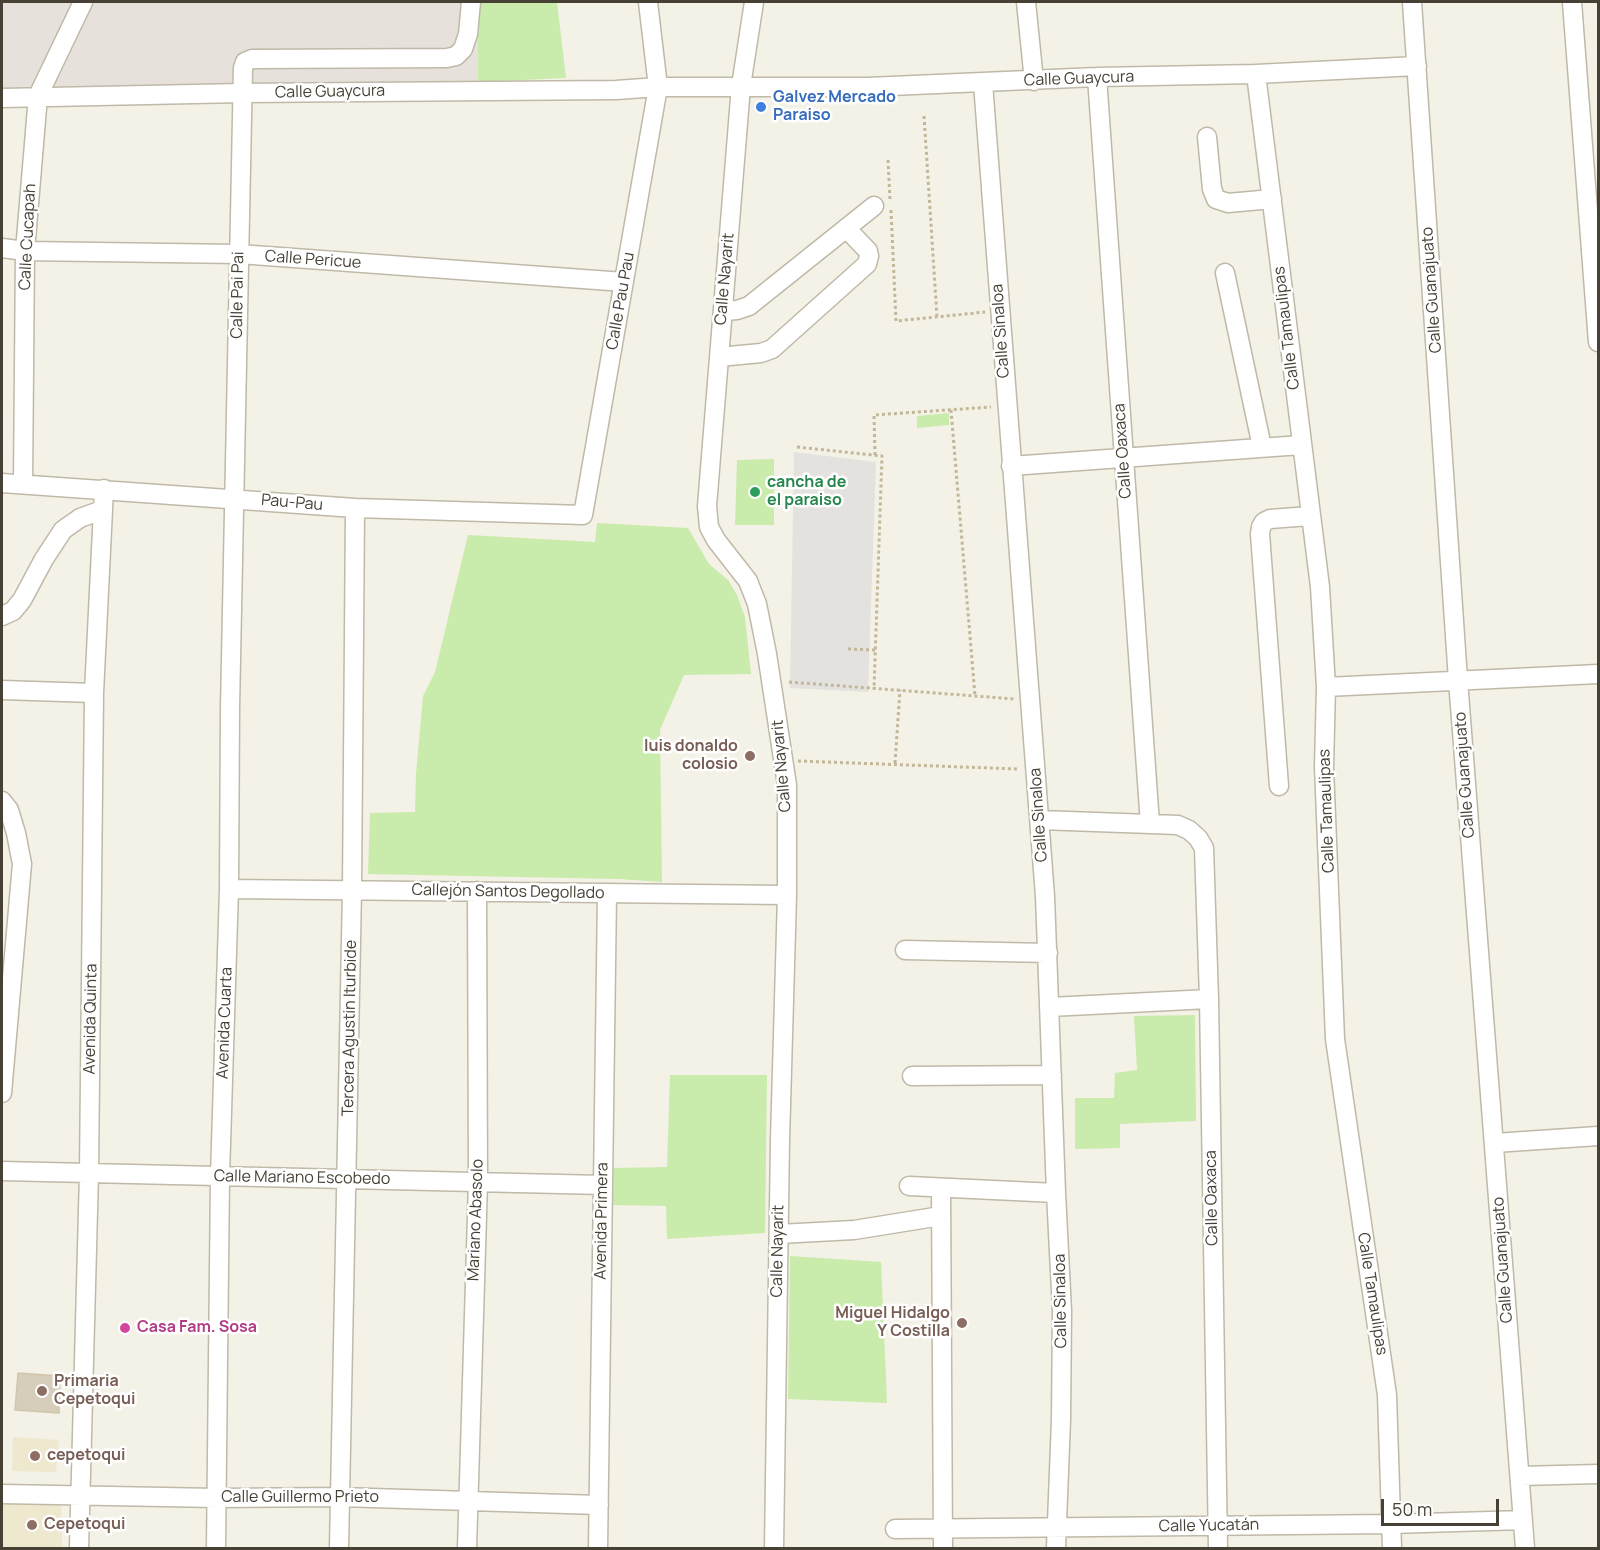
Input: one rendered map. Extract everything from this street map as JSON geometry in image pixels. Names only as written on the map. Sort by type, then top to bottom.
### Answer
[{"type":"street","name":"Calle Cucapah","points":[[23,484],[25,251],[38,96],[84,2]]},
{"type":"street","name":"Calle Pai Pai","points":[[234,498],[242,93],[245,62],[252,59],[447,58],[456,56],[463,49],[468,34],[471,2]]},
{"type":"street","name":"Calle Pau Pau","points":[[583,515],[658,87],[648,2]]},
{"type":"street","name":"Calle Nayarit","points":[[754,2],[741,86],[707,506],[709,527],[716,540],[748,581],[757,604],[772,681],[787,785],[787,895],[774,1548]]},
{"type":"street","points":[[1026,2],[1034,81]]},
{"type":"street","name":"Calle Guanajuato","points":[[1412,2],[1458,680],[1525,1548]]},
{"type":"street","points":[[1572,2],[1599,342]]},
{"type":"street","name":"Calle Guaycura","points":[[2,98],[242,93],[616,90],[658,87],[868,87],[983,84],[1097,77],[1256,74],[1418,66]]},
{"type":"street","name":"Calle Tamaulipas","points":[[1256,74],[1320,587],[1326,687],[1324,767],[1335,1039],[1387,1395],[1392,1548]]},
{"type":"street","name":"Calle Oaxaca","points":[[1097,77],[1150,824],[1178,825],[1189,830],[1204,848],[1209,999],[1218,1548]]},
{"type":"street","name":"Calle Sinaloa","points":[[983,84],[1040,820],[1048,953],[1062,1311],[1056,1548]]},
{"type":"street","points":[[1207,137],[1212,189],[1216,199],[1228,203],[1272,198]]},
{"type":"street","points":[[723,311],[749,306],[874,206]]},
{"type":"street","points":[[719,357],[772,350],[867,264],[870,256],[846,228]]},
{"type":"street","name":"Calle Pericue","points":[[2,248],[25,251],[239,254],[624,282]]},
{"type":"street","points":[[1225,273],[1262,447]]},
{"type":"street","points":[[1011,466],[1301,445]]},
{"type":"street","name":"Pau-Pau","points":[[2,483],[355,508],[583,515]]},
{"type":"street","name":"Avenida Quinta","points":[[79,1548],[89,1173],[94,693],[104,489]]},
{"type":"street","name":"Avenida Cuarta","points":[[216,1548],[220,1176],[229,889],[234,498]]},
{"type":"street","name":"Tercera Agustin Iturbide","points":[[339,1548],[352,890],[355,508]]},
{"type":"street","points":[[2,616],[13,611],[22,600],[63,530],[80,518],[102,510]]},
{"type":"street","points":[[1279,786],[1260,534],[1264,522],[1270,519],[1310,516]]},
{"type":"street","points":[[1326,687],[1599,674]]},
{"type":"street","points":[[2,690],[94,693]]},
{"type":"street","points":[[2,801],[9,810],[16,833],[21,864],[2,1093]]},
{"type":"street","points":[[1040,820],[1150,824]]},
{"type":"street","name":"Callejón Santos Degollado","points":[[229,889],[787,895]]},
{"type":"street","name":"Mariano Abasolo","points":[[467,1548],[478,1182],[477,891]]},
{"type":"street","name":"Avenida Primera","points":[[598,1548],[607,893]]},
{"type":"street","points":[[905,950],[1048,953]]},
{"type":"street","points":[[1050,1007],[1209,999]]},
{"type":"street","points":[[912,1076],[1052,1075]]},
{"type":"street","points":[[1495,1143],[1599,1136]]},
{"type":"street","name":"Calle Mariano Escobedo","points":[[2,1171],[603,1185]]},
{"type":"street","points":[[909,1186],[1056,1193]]},
{"type":"street","points":[[941,1188],[943,1548]]},
{"type":"street","points":[[779,1234],[854,1230],[941,1216]]},
{"type":"street","points":[[1520,1476],[1599,1474]]},
{"type":"street","name":"Calle Guillermo Prieto","points":[[2,1494],[217,1498],[340,1497],[598,1505]]},
{"type":"street","name":"Calle Yucatán","points":[[895,1529],[1391,1524],[1523,1520]]},
{"type":"path","points":[[924,116],[938,317]]},
{"type":"path","points":[[888,160],[896,321],[1000,311]]},
{"type":"path","points":[[875,455],[874,415],[992,406]]},
{"type":"path","points":[[951,410],[975,696]]},
{"type":"path","points":[[797,447],[882,456],[874,689]]},
{"type":"path","points":[[848,649],[875,650]]},
{"type":"path","points":[[772,681],[1029,700]]},
{"type":"path","points":[[895,764],[900,690]]},
{"type":"path","points":[[800,761],[1018,770]]},
{"type":"shaded area","points":[[2,2],[477,2],[478,82],[2,91]]},
{"type":"shaded area","points":[[794,452],[876,462],[868,692],[790,688]]},
{"type":"shaded area","name":"cepetoqui","points":[[13,1437],[59,1440],[56,1472],[12,1471]]},
{"type":"shaded area","name":"Cepetoqui","points":[[2,1501],[61,1503],[62,1547],[2,1548]]},
{"type":"green space","points":[[477,2],[557,2],[566,78],[478,82]]},
{"type":"green space","points":[[949,413],[949,425],[917,428],[917,416]]},
{"type":"green space","name":"cancha de el paraiso","points":[[774,459],[774,525],[735,525],[737,460]]},
{"type":"green space","points":[[597,523],[688,528],[709,564],[728,580],[737,595],[745,617],[751,674],[684,675],[660,730],[662,882],[619,879],[368,874],[370,813],[415,812],[423,696],[435,672],[468,535],[595,542]]},
{"type":"green space","points":[[1195,1015],[1196,1121],[1120,1124],[1120,1148],[1075,1149],[1075,1098],[1114,1098],[1115,1073],[1137,1070],[1134,1016]]},
{"type":"green space","points":[[670,1075],[767,1075],[765,1233],[667,1239],[666,1206],[613,1205],[614,1168],[667,1167]]},
{"type":"green space","points":[[790,1256],[881,1262],[887,1403],[788,1399]]},
{"type":"building","points":[[18,1373],[60,1376],[59,1413],[15,1410]]},
{"type":"place","name":"Galvez Mercado Paraiso","points":[[761,107]]},
{"type":"place","name":"cancha de el paraiso","points":[[755,492]]},
{"type":"place","name":"luis donaldo colosio","points":[[750,756]]},
{"type":"place","name":"Miguel Hidalgo Y Costilla","points":[[962,1323]]},
{"type":"place","name":"Casa Fam. Sosa","points":[[125,1328]]},
{"type":"place","name":"Primaria Cepetoqui","points":[[42,1391]]},
{"type":"place","name":"cepetoqui","points":[[35,1456]]},
{"type":"place","name":"Cepetoqui","points":[[32,1525]]}]
